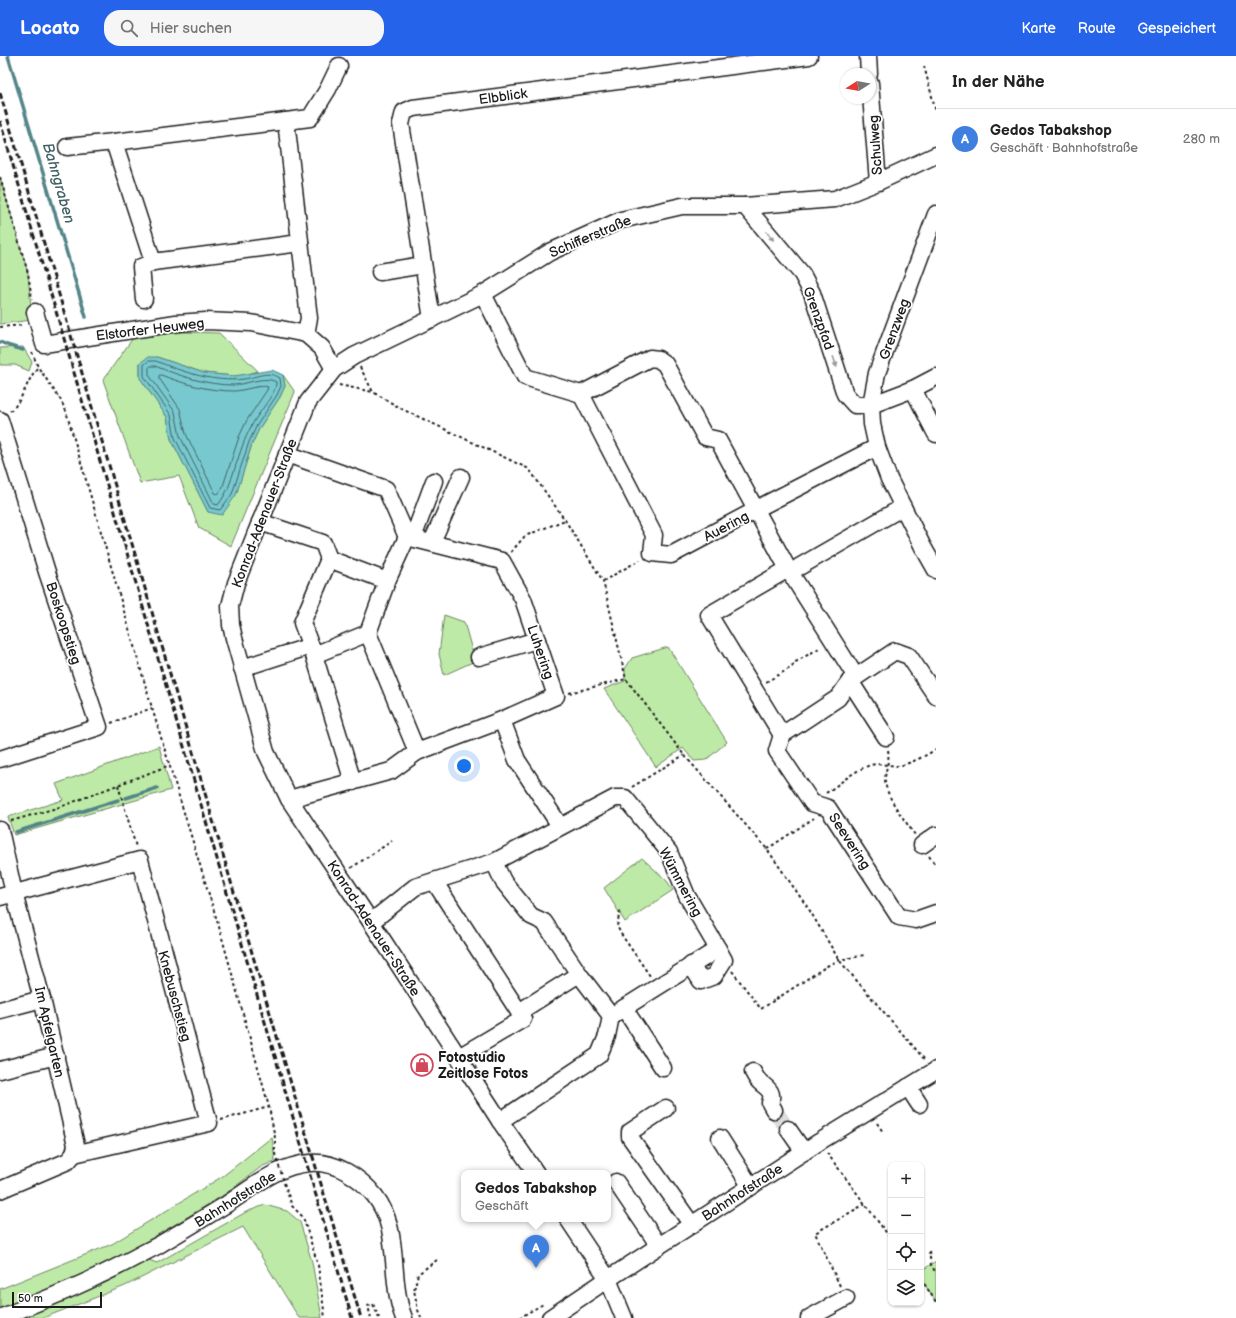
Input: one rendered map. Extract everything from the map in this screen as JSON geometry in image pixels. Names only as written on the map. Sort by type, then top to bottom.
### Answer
[{"type":"street","name":"Elbblick","points":[[432,319],[401,124],[404,112],[413,108],[708,63],[809,56]]},
{"type":"street","points":[[868,56],[869,68]]},
{"type":"street","points":[[67,147],[310,118],[328,89],[339,66]]},
{"type":"street","name":"Schulweg","points":[[872,104],[878,182]]},
{"type":"street","points":[[286,121],[309,318],[306,334]]},
{"type":"street","points":[[114,142],[153,262]]},
{"type":"street","name":"Schifferstraße","points":[[334,376],[354,356],[483,294],[550,252],[621,220],[682,206],[745,206],[835,199],[878,182],[936,155]]},
{"type":"street","name":"Grenzpfad","points":[[745,206],[802,274],[812,293],[845,394],[855,405],[871,405]]},
{"type":"street","name":"Grenzweg","points":[[936,214],[878,372],[871,405],[872,424],[877,447],[889,479],[902,507],[936,570]]},
{"type":"street","points":[[144,299],[141,267],[153,262],[300,243]]},
{"type":"street","points":[[380,272],[423,265]]},
{"type":"street","points":[[483,294],[525,377],[580,394],[654,535],[652,553]]},
{"type":"street","points":[[35,312],[29,327],[37,345]]},
{"type":"street","name":"Elstorfer Heuweg","points":[[37,345],[176,323],[206,321],[251,323],[306,334],[322,348],[334,376]]},
{"type":"street","name":"Auering","points":[[580,394],[650,358],[658,359],[665,364],[705,437],[718,440],[759,508],[671,555],[652,553]]},
{"type":"street","name":"Konrad-Adenauer-Straße","points":[[334,376],[308,402],[286,454],[236,583],[230,606],[232,632],[266,752],[289,799],[533,1170]]},
{"type":"street","points":[[871,405],[913,389],[936,377]]},
{"type":"street","points":[[913,389],[936,434]]},
{"type":"street","name":"Boskoopstieg","points":[[2,417],[47,572],[99,727]]},
{"type":"street","points":[[877,447],[759,508],[794,568],[818,619],[832,640],[886,737]]},
{"type":"street","points":[[286,454],[386,489],[410,537]]},
{"type":"street","points":[[432,542],[461,477]]},
{"type":"street","points":[[417,752],[368,633],[386,581],[410,537],[434,481]]},
{"type":"street","points":[[902,507],[709,615],[782,735],[838,698],[853,679],[895,651],[909,656],[936,696]]},
{"type":"street","points":[[260,522],[323,543],[329,559],[302,623],[353,782]]},
{"type":"street","points":[[410,537],[502,561]]},
{"type":"street","points":[[329,559],[386,581]]},
{"type":"street","name":"Luhering","points":[[289,799],[391,771],[417,752],[502,720],[556,696],[523,599],[502,561]]},
{"type":"street","points":[[242,668],[312,651],[368,633]]},
{"type":"street","points":[[479,657],[537,640]]},
{"type":"street","points":[[502,720],[517,760],[560,826]]},
{"type":"street","points":[[0,759],[99,727]]},
{"type":"street","name":"Seevering","points":[[782,735],[777,751],[812,803],[828,808],[899,917],[916,920],[936,913]]},
{"type":"street","points":[[371,922],[415,887],[494,862],[560,826],[616,798]]},
{"type":"street","name":"Wümmering","points":[[616,798],[625,798],[669,852],[687,896],[721,954]]},
{"type":"street","name":"Im Apfelgarten","points":[[4,826],[7,895],[42,999],[76,1145],[74,1154]]},
{"type":"street","points":[[922,845],[936,835]]},
{"type":"street","points":[[7,895],[140,860]]},
{"type":"street","name":"Knebuschstieg","points":[[140,860],[209,1123]]},
{"type":"street","points":[[494,862],[503,881],[531,916],[544,922],[579,974],[617,1012],[663,1068]]},
{"type":"street","points":[[434,881],[523,1019],[459,1057]]},
{"type":"street","points":[[691,965],[700,981],[714,976],[721,954]]},
{"type":"street","points":[[500,1121],[599,1056],[617,1012],[691,965],[721,954]]},
{"type":"street","points":[[518,1012],[579,974]]},
{"type":"street","points":[[0,1010],[42,999]]},
{"type":"street","points":[[0,1070],[56,1056]]},
{"type":"street","name":"Bahnhofstraße","points":[[550,1318],[819,1142],[908,1087],[931,1066]]},
{"type":"street","points":[[753,1072],[760,1083],[770,1090],[772,1098],[770,1103],[774,1110]]},
{"type":"street","points":[[908,1087],[919,1104]]},
{"type":"street","points":[[666,1108],[630,1132],[630,1137],[692,1225]]},
{"type":"street","points":[[0,1190],[68,1161],[74,1154],[209,1123]]},
{"type":"street","points":[[788,1129],[804,1152]]},
{"type":"street","points":[[720,1138],[751,1187]]},
{"type":"street","name":"Bahnhofstraße","points":[[0,1318],[98,1276],[151,1249],[200,1221],[276,1172],[298,1165],[323,1162],[347,1172],[362,1182],[381,1204],[390,1231],[396,1289],[399,1306],[404,1318]]},
{"type":"street","points":[[616,1182],[659,1246]]},
{"type":"street","points":[[570,1222],[608,1279],[624,1318]]},
{"type":"street","points":[[809,1318],[846,1298]]},
{"type":"path","points":[[924,66],[936,112]]},
{"type":"path","points":[[0,177],[28,273],[35,312]]},
{"type":"path","points":[[0,327],[29,327]]},
{"type":"path","points":[[37,345],[38,367],[60,399],[66,411],[152,708],[219,927],[269,1107],[275,1138],[275,1153],[277,1160],[292,1206],[303,1217],[318,1265],[325,1318]]},
{"type":"path","points":[[354,356],[373,392]]},
{"type":"path","points":[[2,417],[15,407],[31,375],[38,367]]},
{"type":"path","points":[[334,376],[373,392],[402,409],[530,469],[565,520],[603,582],[626,679],[684,755],[767,849],[810,911],[839,960],[931,1066]]},
{"type":"path","points":[[502,561],[525,536],[565,520]]},
{"type":"path","points":[[603,582],[652,553]]},
{"type":"path","points":[[754,690],[832,640]]},
{"type":"path","points":[[556,696],[626,679]]},
{"type":"path","points":[[99,727],[152,708]]},
{"type":"path","points":[[886,737],[889,756],[885,782],[890,796],[936,866]]},
{"type":"path","points":[[812,803],[859,770],[872,765],[887,764],[897,766],[915,760],[936,749]]},
{"type":"path","points":[[616,798],[684,755]]},
{"type":"path","points":[[4,826],[60,807],[170,765]]},
{"type":"path","points":[[118,785],[140,860]]},
{"type":"path","points":[[767,849],[828,808]]},
{"type":"path","points":[[348,869],[392,841]]},
{"type":"path","points":[[620,911],[617,926],[657,987]]},
{"type":"path","points":[[721,954],[761,1009],[827,966],[839,960],[865,955]]},
{"type":"path","points":[[209,1123],[269,1107]]},
{"type":"path","points":[[819,1142],[888,1235]]},
{"type":"path","points":[[846,1298],[815,1233],[865,1204]]},
{"type":"path","points":[[929,1251],[931,1265],[936,1273]]},
{"type":"path","points":[[421,1318],[414,1290],[418,1274],[437,1260]]},
{"type":"path","points":[[924,1284],[936,1302]]},
{"type":"path","points":[[371,1318],[368,1306],[373,1304],[379,1318]]},
{"type":"green space","points":[[0,177],[28,273],[32,320],[0,324]]},
{"type":"green space","points":[[184,332],[219,333],[258,371],[245,375],[234,376],[204,373],[157,357],[140,363],[140,378],[167,417],[171,439],[208,512],[236,495],[252,444],[260,427],[280,397],[285,386],[283,375],[295,392],[231,546],[199,528],[179,476],[140,483],[103,380],[133,338]]},
{"type":"green space","points":[[23,347],[32,362],[29,371],[15,365],[0,365],[0,348]]},
{"type":"green space","points":[[444,615],[464,622],[475,661],[444,675],[439,654]]},
{"type":"green space","points":[[668,647],[727,742],[706,760],[694,761],[683,748],[656,767],[604,689],[625,681],[625,669],[632,658]]},
{"type":"green space","points":[[159,746],[171,790],[14,835],[8,817],[63,800],[56,784]]},
{"type":"green space","points":[[642,858],[667,881],[673,890],[625,922],[604,888]]},
{"type":"green space","points":[[272,1137],[275,1161],[261,1167],[224,1195],[139,1246],[104,1265],[39,1296],[0,1310],[0,1289],[112,1244],[223,1176]]},
{"type":"green space","points":[[265,1205],[287,1211],[300,1222],[312,1262],[322,1318],[299,1318],[243,1227],[125,1286],[43,1318],[20,1318],[146,1259],[157,1263],[246,1212]]},
{"type":"green space","points":[[936,1261],[936,1302],[924,1284],[924,1269]]},
{"type":"water","points":[[148,357],[157,357],[204,373],[234,376],[272,370],[283,375],[285,386],[280,397],[260,427],[252,444],[236,495],[222,515],[208,512],[171,439],[167,417],[140,378],[140,363]]},
{"type":"waterway","name":"Bahngraben","points":[[8,56],[86,317]]},
{"type":"waterway","points":[[0,342],[23,350]]},
{"type":"waterway","points":[[126,798],[157,788]]},
{"type":"waterway","points":[[16,832],[118,800]]},
{"type":"tunnel","points":[[774,1110],[788,1129]]},
{"type":"railway","points":[[0,93],[238,906],[361,1318]]},
{"type":"railway","points":[[0,121],[352,1318]]},
{"type":"place","name":"Fotostudio Zeitlose Fotos","points":[[422,1065]]},
{"type":"place","name":"Gedos Tabakshop","points":[[536,1268]]}]
